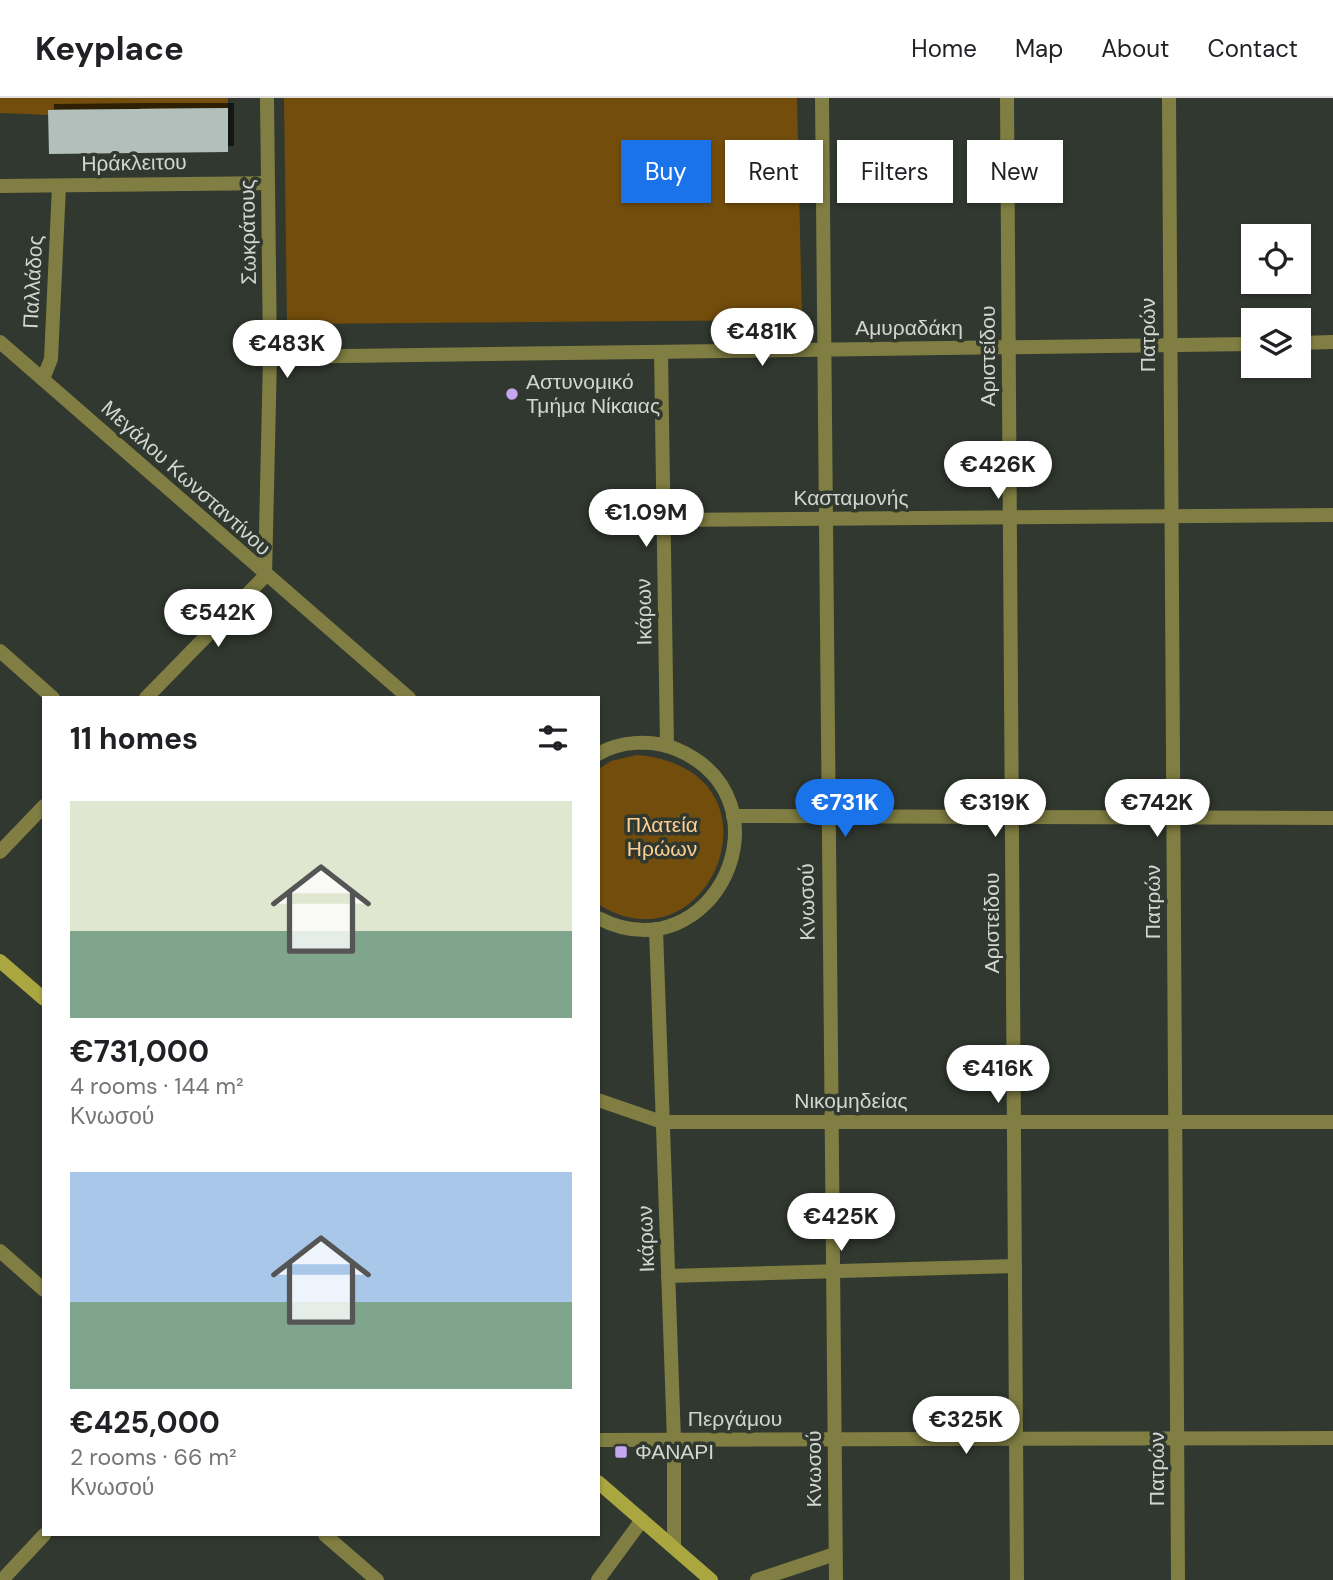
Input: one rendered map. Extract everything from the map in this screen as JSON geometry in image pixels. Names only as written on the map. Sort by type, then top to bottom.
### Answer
[{"type":"main road","points":[[0,961],[42,997]]},
{"type":"main road","points":[[600,1484],[711,1580]]},
{"type":"street","name":"Σωκράτους","points":[[265,576],[270,357],[267,98]]},
{"type":"street","name":"Κνωσού","points":[[822,98],[836,1580]]},
{"type":"street","name":"Αριστείδου","points":[[1007,98],[1017,1580]]},
{"type":"street","name":"Πατρών","points":[[1170,98],[1169,346],[1178,1580]]},
{"type":"street","name":"Ηράκλειτου","points":[[0,186],[268,183]]},
{"type":"street","name":"Παλλάδος","points":[[43,379],[51,359],[59,186]]},
{"type":"street","name":"Μεγάλου Κωνσταντίνου","points":[[0,342],[265,576],[407,696]]},
{"type":"street","points":[[1311,343],[1333,342]]},
{"type":"street","name":"Αμυραδάκη","points":[[270,357],[1241,344]]},
{"type":"street","name":"Ικάρων","points":[[661,352],[667,746]]},
{"type":"street","name":"Κασταμονής","points":[[664,520],[1333,515]]},
{"type":"street","points":[[148,696],[265,576]]},
{"type":"street","points":[[0,651],[52,696]]},
{"type":"street","points":[[600,753],[636,743],[667,746],[690,755],[710,771],[725,792],[733,816],[736,838],[733,860],[725,880],[712,898],[677,923],[656,929],[633,929],[600,919]]},
{"type":"street","points":[[0,852],[42,808]]},
{"type":"street","points":[[733,816],[1333,818]]},
{"type":"street","name":"Ικάρων","points":[[656,929],[674,1440],[674,1547]]},
{"type":"street","name":"Νικομηδείας","points":[[600,1101],[663,1122],[1333,1122]]},
{"type":"street","points":[[0,1251],[42,1288]]},
{"type":"street","points":[[668,1276],[1015,1266]]},
{"type":"street","name":"Περγάμου","points":[[600,1440],[1333,1438]]},
{"type":"street","points":[[597,1580],[642,1520]]},
{"type":"street","points":[[2,1580],[43,1536]]},
{"type":"street","points":[[326,1536],[377,1580]]},
{"type":"street","points":[[757,1580],[835,1554]]},
{"type":"green space","points":[[0,98],[228,98],[228,108],[49,110],[48,115],[0,113]]},
{"type":"green space","points":[[284,98],[797,98],[798,140],[725,140],[725,203],[799,203],[802,320],[287,324]]},
{"type":"green space","name":"Πλατεία Ηρώων","points":[[637,755],[685,768],[713,794],[723,827],[718,862],[701,892],[673,913],[638,919],[600,905],[600,768],[611,761]]},
{"type":"building","points":[[228,108],[228,152],[49,154],[48,110]]},
{"type":"place","name":"Αστυνομικό Τμήμα Νίκαιας","points":[[512,394]]},
{"type":"place","name":"ΦΑΝΑΡΙ","points":[[621,1452]]}]
